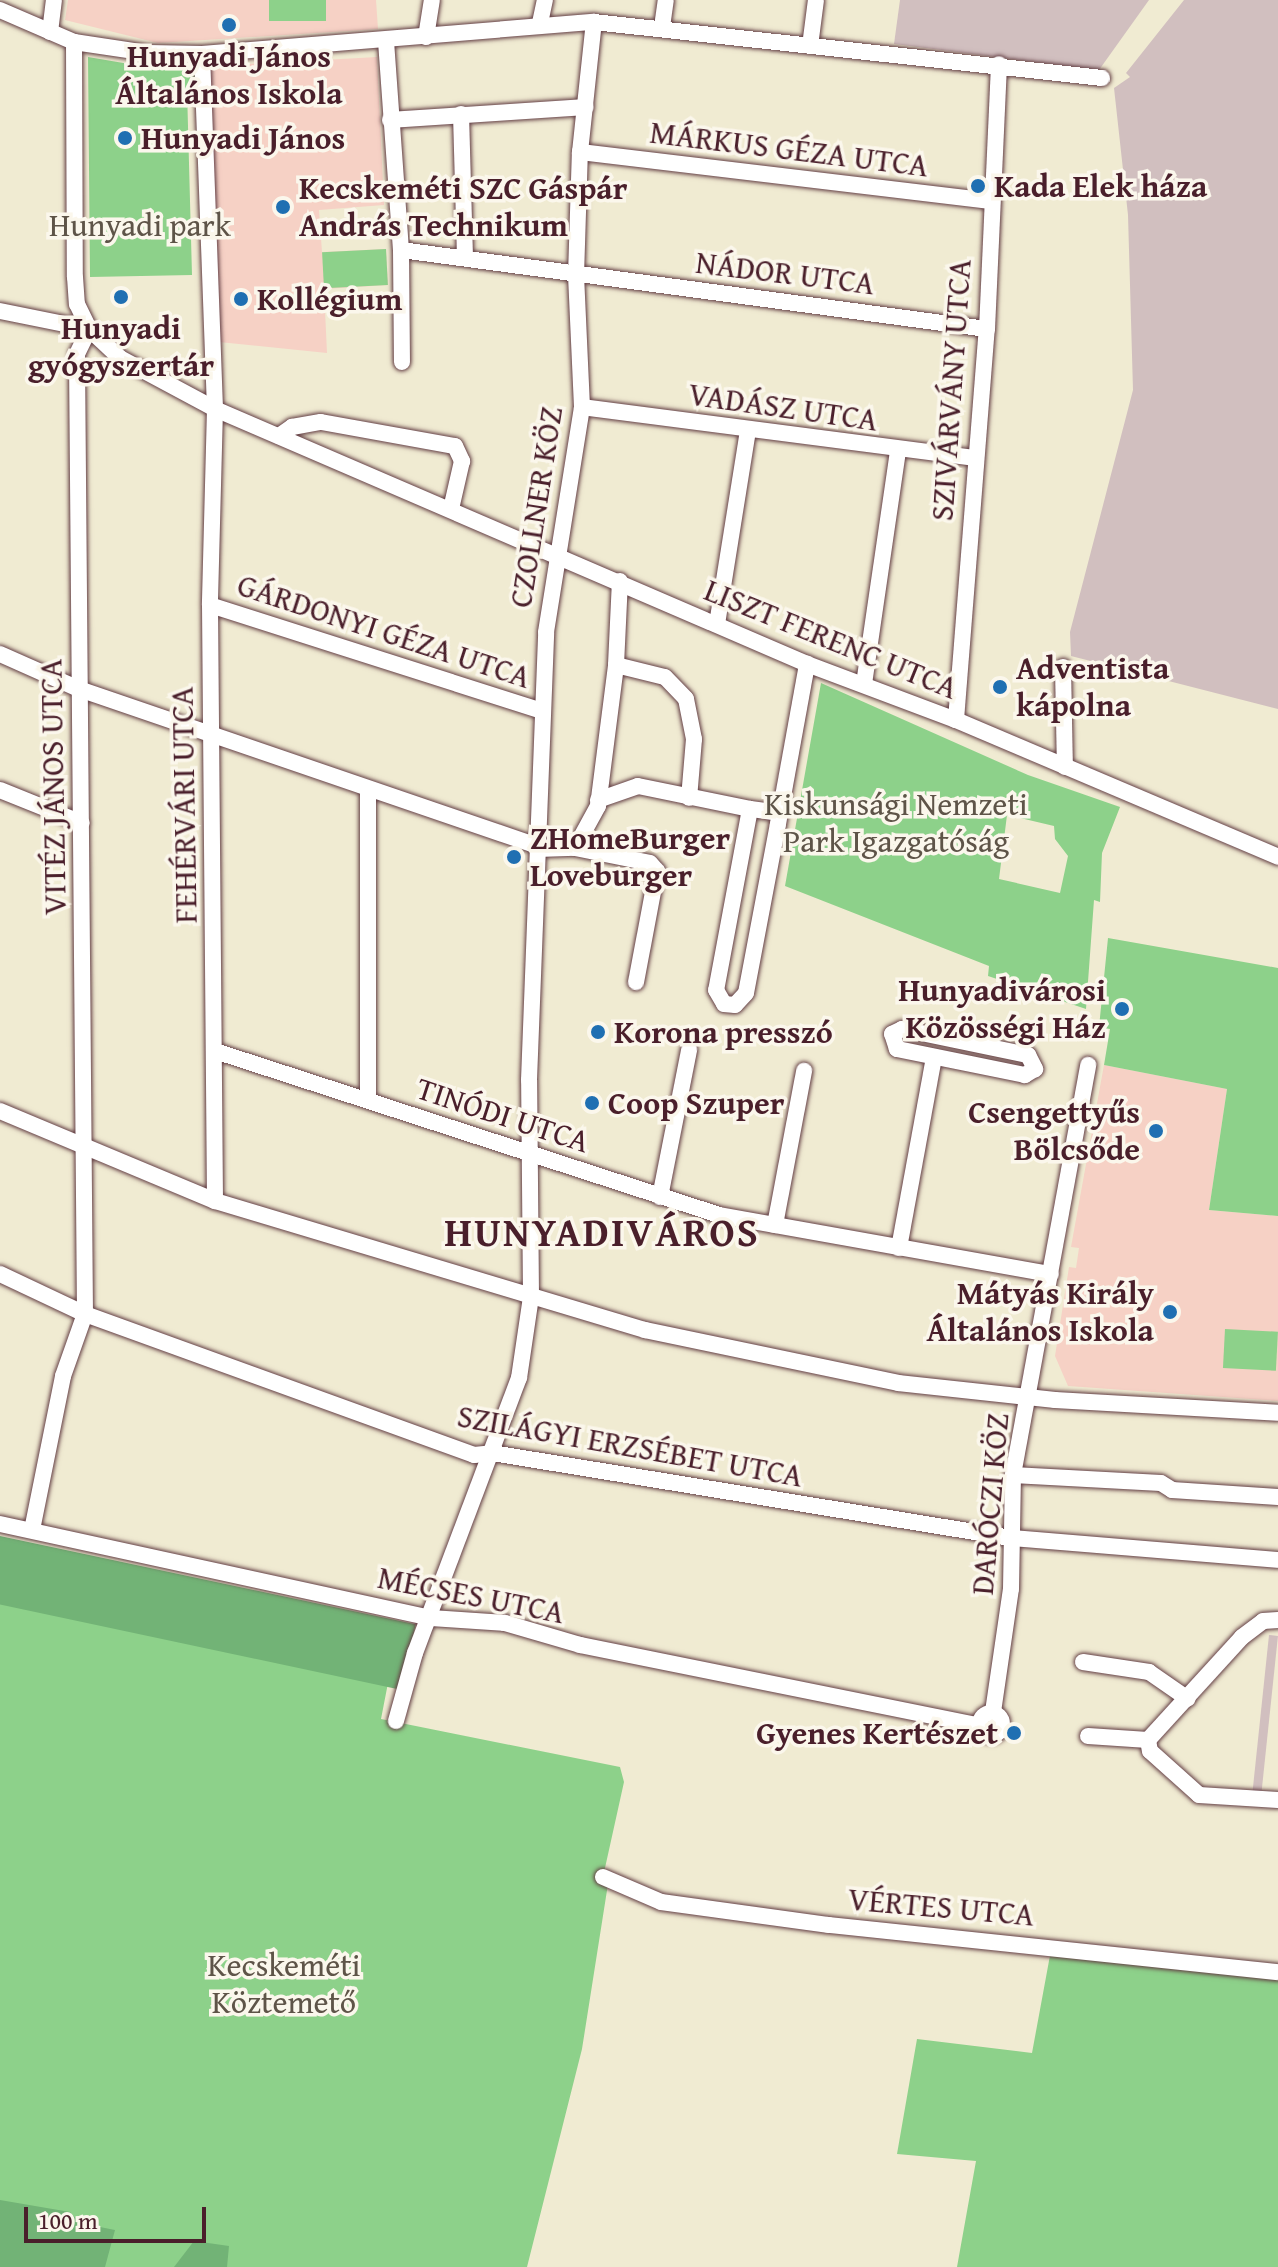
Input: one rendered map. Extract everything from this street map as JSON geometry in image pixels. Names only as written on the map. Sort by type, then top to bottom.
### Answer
[{"type":"street","points":[[50,32],[54,0]]},
{"type":"street","points":[[426,37],[432,0]]},
{"type":"street","points":[[540,23],[545,0]]},
{"type":"street","points":[[662,27],[666,0]]},
{"type":"street","points":[[810,46],[816,0]]},
{"type":"street","points":[[2,16],[74,42],[202,54],[386,41],[540,23],[594,22],[999,64],[1102,78]]},
{"type":"street","name":"CZOLLNER KÖZ","points":[[396,1721],[405,1682],[519,1378],[531,1297],[528,1153],[537,1001],[537,848],[542,711],[546,632],[582,407],[576,276],[580,152],[594,22]]},
{"type":"street","points":[[386,41],[401,250],[402,362]]},
{"type":"street","points":[[74,42],[75,277],[77,304],[89,329]]},
{"type":"street","name":"FEHÉRVÁRI UTCA","points":[[202,54],[215,409],[210,605],[215,1201]]},
{"type":"street","name":"SZIVÁRVÁNY UTCA","points":[[956,720],[987,329],[999,64]]},
{"type":"street","points":[[390,120],[586,107]]},
{"type":"street","points":[[461,114],[465,257]]},
{"type":"street","name":"MÁRKUS GÉZA UTCA","points":[[580,152],[991,201]]},
{"type":"street","name":"NÁDOR UTCA","points":[[401,250],[987,329]]},
{"type":"street","points":[[0,311],[89,329]]},
{"type":"street","name":"LISZT FERENC UTCA","points":[[89,329],[120,358],[215,409],[807,664],[956,720],[1278,857]]},
{"type":"street","name":"VITÉZ JÁNOS UTCA","points":[[32,1530],[63,1376],[85,1314],[77,354],[89,329]]},
{"type":"street","name":"VADÁSZ UTCA","points":[[582,407],[898,451],[976,458]]},
{"type":"street","points":[[279,436],[292,427],[321,422],[455,446],[462,461],[451,509]]},
{"type":"street","points":[[717,624],[748,430]]},
{"type":"street","points":[[864,684],[898,451]]},
{"type":"street","points":[[575,848],[590,829],[598,800],[616,665],[620,581]]},
{"type":"street","name":"GÁRDONYI GÉZA UTCA","points":[[210,605],[542,711]]},
{"type":"street","points":[[0,654],[79,689],[537,848],[575,848],[650,863],[657,871],[636,982]]},
{"type":"street","points":[[743,807],[716,990],[724,1004],[735,1005],[746,993],[807,664]]},
{"type":"street","points":[[616,665],[665,677],[686,699],[694,739],[689,798]]},
{"type":"street","points":[[1063,667],[1065,767]]},
{"type":"street","points":[[598,800],[638,786],[780,813]]},
{"type":"street","points":[[0,790],[82,823]]},
{"type":"street","points":[[368,790],[368,1100]]},
{"type":"street","points":[[902,1029],[1014,1052],[1028,1055],[1036,1064],[1025,1075],[934,1057],[897,1049],[892,1034],[902,1029]]},
{"type":"street","points":[[660,1197],[689,1050]]},
{"type":"street","name":"TINÓDI UTCA","points":[[215,1051],[660,1197],[775,1225],[1051,1274]]},
{"type":"street","points":[[899,1248],[934,1057]]},
{"type":"street","name":"DARÓCZI KÖZ","points":[[993,1712],[1011,1589],[1013,1475],[1088,1065]]},
{"type":"street","points":[[775,1225],[804,1071]]},
{"type":"street","points":[[0,1111],[86,1150],[215,1201],[531,1297],[789,1362],[898,1383],[1028,1398],[1278,1413]]},
{"type":"street","name":"SZILÁGYI ERZSÉBET UTCA","points":[[0,1274],[85,1314],[474,1455],[492,1453],[1011,1538],[1278,1560]]},
{"type":"street","points":[[1013,1475],[1161,1483],[1172,1490],[1278,1497]]},
{"type":"street","name":"MÉCSES UTCA","points":[[0,1524],[431,1618],[505,1623],[580,1645],[980,1726],[984,1714],[993,1712]]},
{"type":"street","points":[[1088,1736],[1148,1740],[1242,1637],[1263,1621],[1278,1620]]},
{"type":"street","points":[[1083,1662],[1149,1672],[1188,1699]]},
{"type":"street","points":[[1148,1740],[1150,1751],[1199,1795],[1278,1800]]},
{"type":"street","name":"VÉRTES UTCA","points":[[603,1877],[661,1902],[1278,1972]]},
{"type":"shaded area","name":"Hunyadi János Általános Iskola","points":[[68,0],[376,0],[378,29],[158,43],[65,20]]},
{"type":"shaded area","points":[[900,0],[1149,0],[1099,70],[894,44]]},
{"type":"shaded area","points":[[1184,0],[1278,0],[1278,709],[1071,656],[1070,632],[1133,390],[1128,215],[1114,88],[1130,77],[1126,73]]},
{"type":"shaded area","name":"Kecskeméti SZC Gáspár András Technikum","points":[[377,57],[384,205],[319,210],[322,252],[386,249],[388,285],[324,289],[327,353],[219,342],[210,66]]},
{"type":"shaded area","name":"Mátyás Király Általános Iskola","points":[[1104,1065],[1227,1089],[1209,1210],[1278,1216],[1278,1401],[1068,1386],[1055,1356],[1069,1267],[1076,1268],[1079,1248],[1071,1247]]},
{"type":"shaded area","points":[[1269,1635],[1278,1636],[1261,1793],[1252,1792]]},
{"type":"green space","points":[[269,0],[326,0],[326,21],[269,21]]},
{"type":"green space","name":"Hunyadi park","points":[[88,57],[147,67],[201,68],[201,88],[187,89],[192,275],[90,277]]},
{"type":"green space","points":[[386,249],[388,285],[324,288],[322,252]]},
{"type":"green space","name":"Kiskunsági Nemzeti Park Igazgatóság","points":[[821,683],[1028,775],[1120,807],[1102,853],[1100,902],[1094,900],[1086,1009],[988,976],[989,966],[785,886]],"holes":[[[1007,815],[1054,826],[1055,839],[1068,856],[1060,893],[999,879]]]},
{"type":"green space","points":[[1108,938],[1278,968],[1278,1216],[1209,1210],[1227,1089],[1104,1065],[1110,1029],[1099,1027]]},
{"type":"green space","points":[[1225,1329],[1278,1332],[1276,1371],[1223,1368]]},
{"type":"green space","points":[[0,1536],[416,1624],[402,1690],[0,1604]]},
{"type":"green space","name":"Kecskeméti Köztemető","points":[[0,1603],[388,1683],[381,1719],[620,1767],[624,1782],[603,1877],[608,1884],[582,2049],[527,2267],[0,2267]]},
{"type":"green space","points":[[1051,1950],[1278,1977],[1278,2267],[957,2267],[976,2161],[897,2154],[917,2039],[1032,2053]]},
{"type":"green space","points":[[0,2200],[70,2212],[80,2223],[115,2230],[105,2267],[0,2267]]},
{"type":"green space","points":[[194,2241],[229,2246],[227,2267],[174,2267]]},
{"type":"place","name":"Hunyadi János Általános Iskola","points":[[229,25]]},
{"type":"place","name":"Hunyadi János","points":[[125,138]]},
{"type":"place","name":"Kada Elek háza","points":[[978,186]]},
{"type":"place","name":"Kecskeméti SZC Gáspár András Technikum","points":[[283,207]]},
{"type":"place","name":"Hunyadi gyógyszertár","points":[[121,297]]},
{"type":"place","name":"Kollégium","points":[[241,299]]},
{"type":"place","name":"Adventista kápolna","points":[[1000,687]]},
{"type":"place","name":"ZHomeBurger Loveburger","points":[[514,857]]},
{"type":"place","name":"Hunyadivárosi Közösségi Ház","points":[[1122,1009]]},
{"type":"place","name":"Korona presszó","points":[[598,1032]]},
{"type":"place","name":"Coop Szuper","points":[[592,1103]]},
{"type":"place","name":"Csengettyűs Bölcsőde","points":[[1156,1131]]},
{"type":"place","name":"Mátyás Király Általános Iskola","points":[[1170,1312]]},
{"type":"place","name":"Gyenes Kertészet","points":[[1014,1733]]},
{"type":"district","name":"HUNYADIVÁROS","points":[[602,1232]]}]
